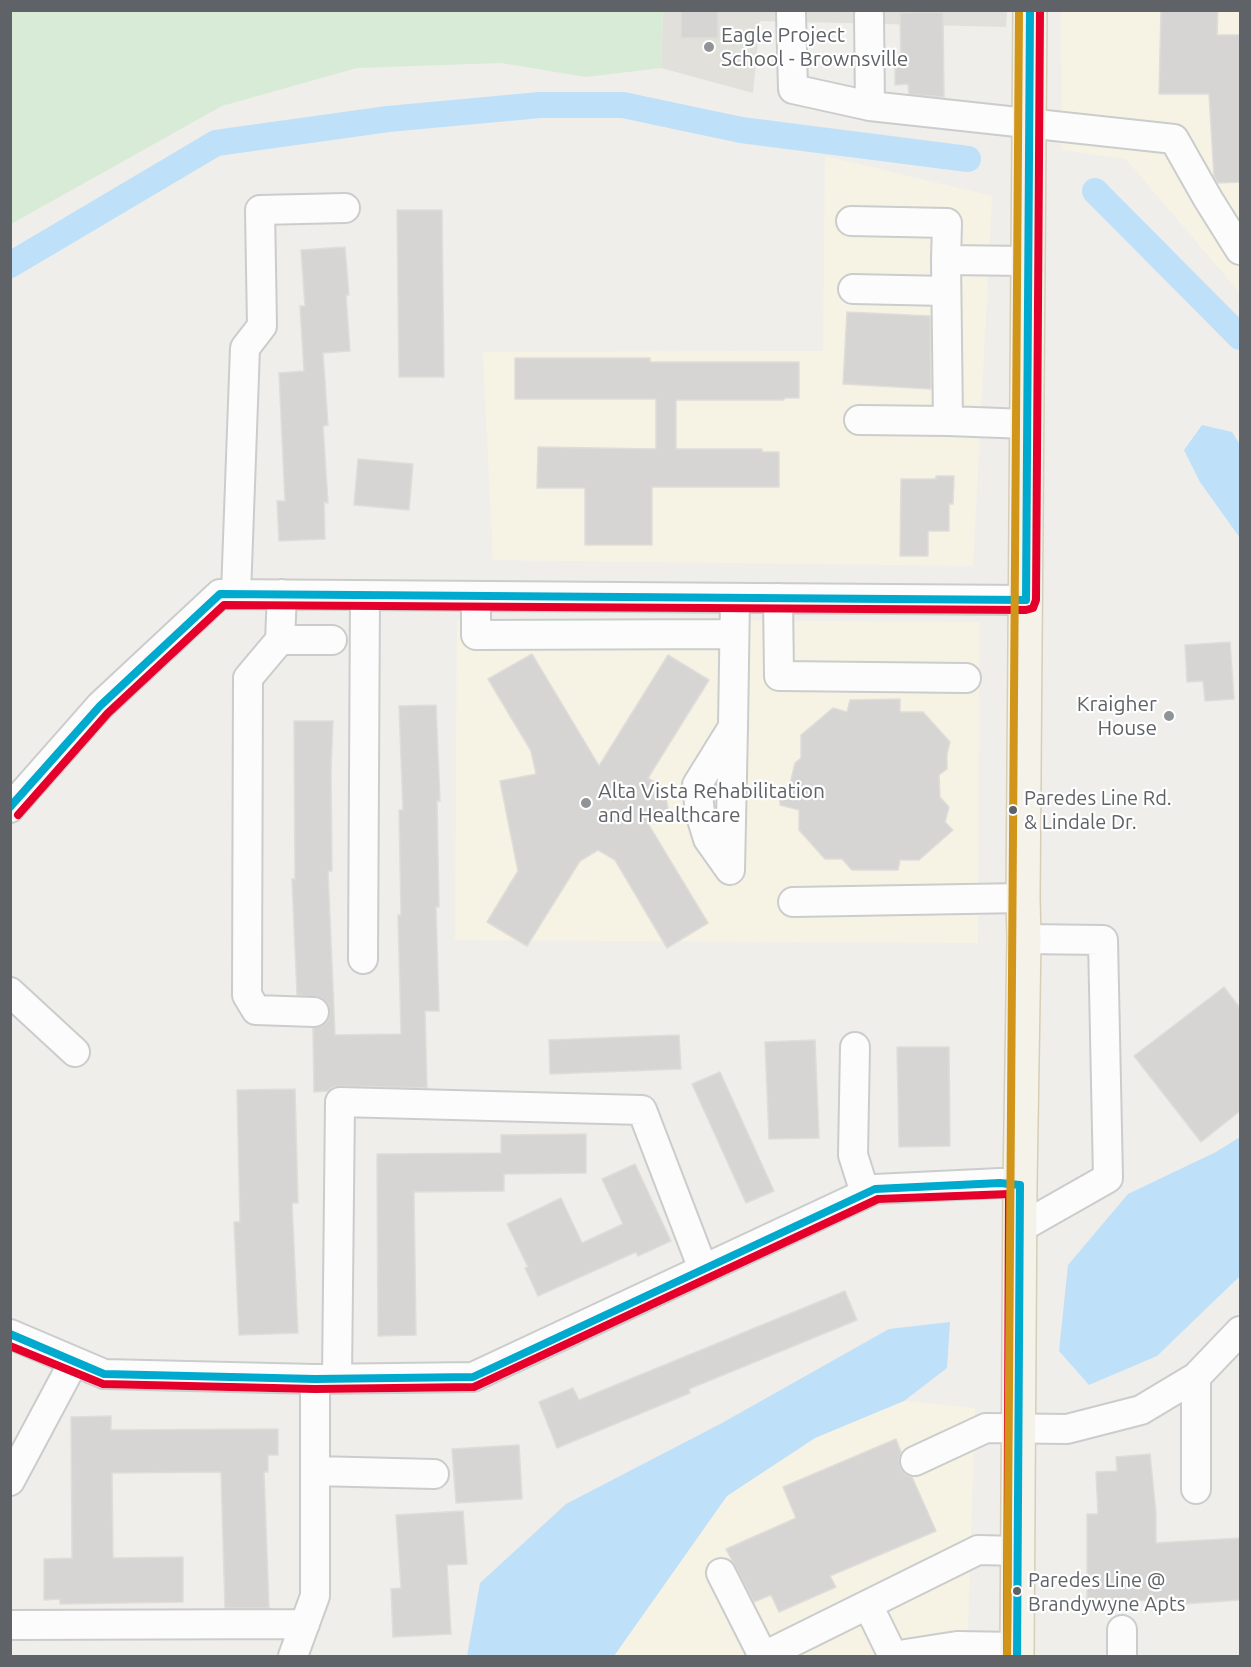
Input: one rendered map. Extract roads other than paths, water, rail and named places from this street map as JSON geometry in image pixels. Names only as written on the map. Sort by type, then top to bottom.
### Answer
[{"type":"main road","points":[[1017,1652],[1030,10]]},
{"type":"street","points":[[791,14],[793,89],[870,106],[1174,139],[1240,249]]},
{"type":"street","points":[[869,15],[870,106]]},
{"type":"street","points":[[236,594],[245,348],[262,326],[260,210],[345,208]]},
{"type":"street","points":[[851,221],[947,223],[948,421]]},
{"type":"street","points":[[946,260],[1027,261]]},
{"type":"street","points":[[853,289],[946,291]]},
{"type":"street","points":[[859,420],[1027,424]]},
{"type":"street","points":[[10,808],[100,706],[220,594],[1026,600]]},
{"type":"street","points":[[282,594],[279,640],[248,678],[247,996],[256,1010],[314,1012]]},
{"type":"street","points":[[363,959],[365,595]]},
{"type":"street","points":[[476,596],[476,635],[734,634]]},
{"type":"street","points":[[733,727],[735,598]]},
{"type":"street","points":[[778,598],[779,676],[966,678]]},
{"type":"street","points":[[279,640],[332,640]]},
{"type":"street","points":[[793,902],[1023,898]]},
{"type":"street","points":[[1020,1228],[1108,1178],[1103,940],[1024,939]]},
{"type":"street","points":[[10,992],[75,1052]]},
{"type":"street","points":[[855,1047],[853,1155],[865,1193]]},
{"type":"street","points":[[293,1656],[315,1596],[315,1471],[326,1379],[340,1102],[642,1110],[703,1269]]},
{"type":"street","points":[[10,1334],[104,1374],[326,1379],[473,1377],[875,1189],[1000,1183],[1020,1185]]},
{"type":"street","points":[[915,1461],[986,1428],[1067,1429],[1141,1410],[1196,1377],[1240,1331]]},
{"type":"street","points":[[10,1481],[74,1362]]},
{"type":"street","points":[[1196,1377],[1196,1489]]},
{"type":"street","points":[[315,1471],[434,1474]]},
{"type":"street","points":[[721,1573],[764,1656],[978,1550],[1018,1551]]},
{"type":"street","points":[[868,1605],[901,1656],[957,1646],[1017,1652]]},
{"type":"street","points":[[10,1625],[305,1624]]},
{"type":"water","points":[[1202,425],[1232,432],[1240,445],[1240,538],[1200,482],[1184,450]]},
{"type":"water","points":[[1240,1137],[1240,1276],[1157,1356],[1089,1385],[1059,1351],[1068,1265],[1128,1194],[1216,1152]]},
{"type":"water","points":[[950,1322],[947,1368],[904,1401],[815,1438],[727,1496],[614,1656],[467,1656],[480,1583],[566,1504],[722,1423],[889,1329]]},
{"type":"waterway","points":[[10,265],[216,143],[388,119],[540,105],[623,105],[741,130],[968,159]]},
{"type":"waterway","points":[[1095,191],[1240,337]]},
{"type":"place","name":"Eagle Project School - Brownsville","points":[[709,47]]},
{"type":"place","name":"Kraigher House","points":[[1169,716]]},
{"type":"place","name":"Alta Vista Rehabilitation and Healthcare","points":[[586,803]]},
{"type":"place","name":"Paredes Line Rd. & Lindale Dr.","points":[[1013,810]]},
{"type":"place","name":"Paredes Line @ Brandywyne Apts","points":[[1017,1591]]}]
